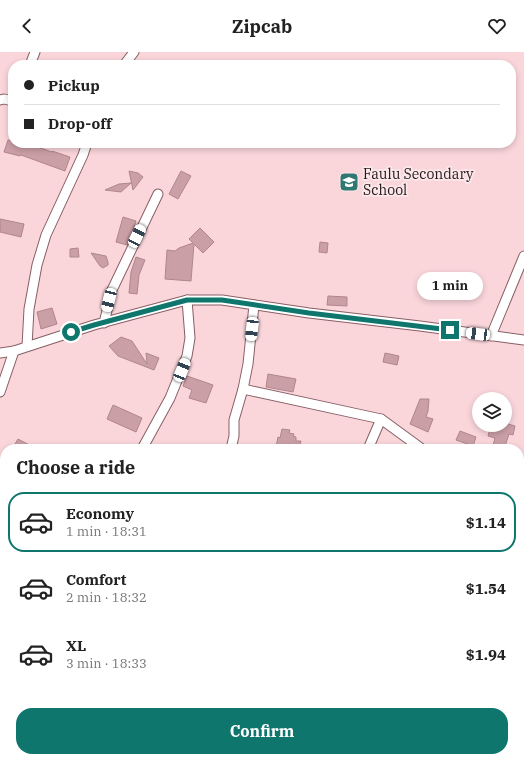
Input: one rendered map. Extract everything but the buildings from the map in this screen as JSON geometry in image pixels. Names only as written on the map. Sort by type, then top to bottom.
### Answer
[{"type":"street","points":[[128,60],[134,52]]},
{"type":"street","points":[[27,346],[29,309],[36,265],[46,235],[85,148]]},
{"type":"street","points":[[104,322],[112,290],[158,194]]},
{"type":"street","points":[[491,336],[524,256]]},
{"type":"street","points":[[145,444],[170,398],[187,356],[190,338],[187,300]]},
{"type":"street","points":[[0,353],[14,351],[104,322],[187,300],[222,300],[316,314],[524,340]]},
{"type":"street","points":[[232,444],[234,436],[234,420],[243,389],[248,364],[254,304]]},
{"type":"street","points":[[0,392],[14,351]]},
{"type":"street","points":[[243,389],[381,419],[415,444]]},
{"type":"street","points":[[370,444],[381,419]]},
{"type":"place","name":"Faulu Secondary School","points":[[349,182]]},
{"type":"route","points":[[71,332],[187,300],[222,300],[309,313],[450,330]]}]
